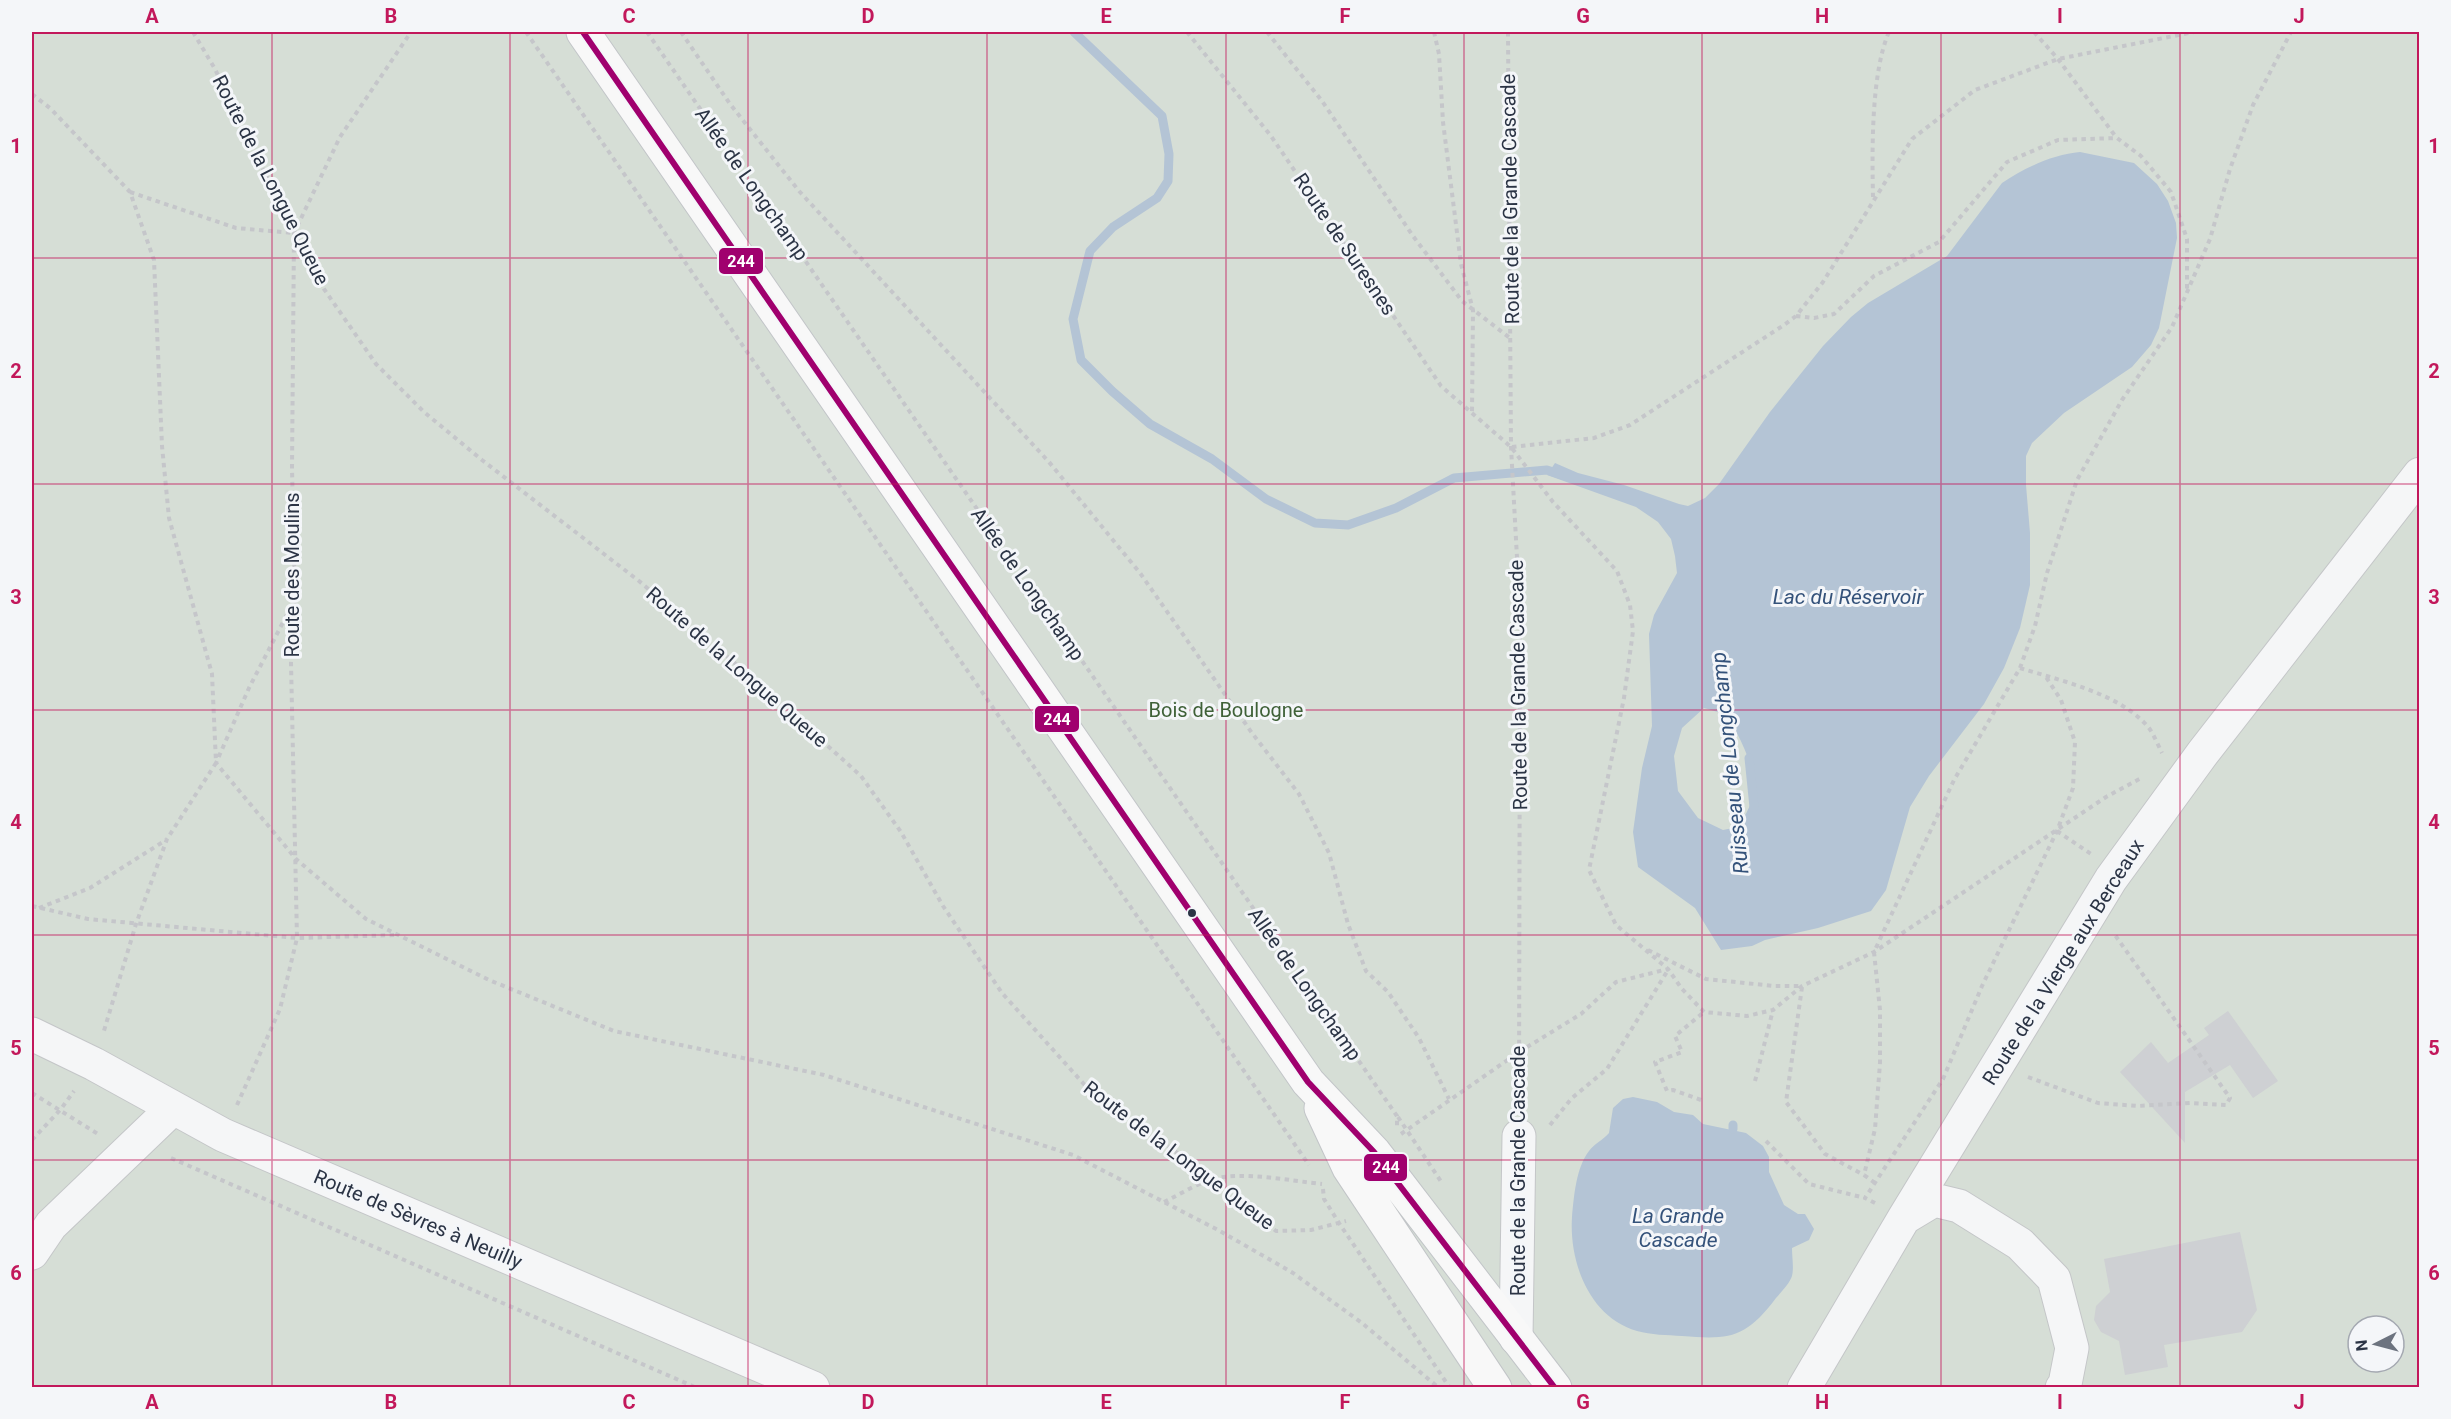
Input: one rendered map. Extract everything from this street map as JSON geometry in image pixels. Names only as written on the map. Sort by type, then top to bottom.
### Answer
[{"type":"main road","points":[[583,32],[1308,1082],[1374,1152],[1555,1388]]},
{"type":"main road","points":[[1308,1082],[1349,1168],[1496,1388]]},
{"type":"street","name":"Route de la Vierge aux Berceaux","points":[[1804,1388],[1904,1218],[2177,772],[2420,474]]},
{"type":"street","name":"Route de Sèvres à Neuilly","points":[[32,1034],[94,1064],[223,1136],[813,1388]]},
{"type":"street","points":[[32,1253],[51,1225],[173,1108]]},
{"type":"street","name":"Route de la Grande Cascade","points":[[1516,1338],[1519,1133]]},
{"type":"street","points":[[1904,1218],[1934,1200],[1959,1206],[2020,1244],[2054,1279],[2072,1348],[2065,1384],[2062,1388]]},
{"type":"path","name":"Route de la Longue Queue","points":[[192,32],[215,69],[294,233],[324,289],[376,364],[424,412],[482,460],[639,581],[758,683],[861,776],[901,832],[943,906],[1002,993],[1091,1092],[1211,1179],[1276,1231],[1311,1230],[1339,1223]]},
{"type":"path","name":"Route des Moulins","points":[[223,1136],[280,1009],[297,938],[291,663],[295,600],[292,468],[294,233],[340,137],[411,32]]},
{"type":"path","points":[[526,32],[1310,1166]]},
{"type":"path","name":"Allée de Longchamp","points":[[647,32],[1397,1116],[1395,1133]]},
{"type":"path","points":[[681,32],[730,104],[799,191],[1042,453],[1140,573],[1252,733],[1299,794],[1329,853],[1348,924],[1366,970],[1388,992],[1419,1038],[1449,1099]]},
{"type":"path","name":"Route de Suresnes","points":[[1187,32],[1271,135],[1441,386],[1511,447],[1553,502],[1617,571],[1630,604],[1633,631],[1624,698],[1589,870],[1616,925],[1641,946]]},
{"type":"path","points":[[1267,32],[1322,101],[1413,236],[1462,301],[1511,338]]},
{"type":"path","points":[[1434,32],[1439,54],[1443,122],[1461,264],[1473,310],[1472,415]]},
{"type":"path","name":"Route de la Grande Cascade","points":[[1508,32],[1511,447],[1520,613],[1519,1133]]},
{"type":"path","points":[[1873,199],[1872,156],[1876,103],[1882,46],[1888,32]]},
{"type":"path","points":[[2034,32],[2058,59],[2117,138],[2141,156],[2172,192],[2187,239],[2187,293]]},
{"type":"path","points":[[1511,447],[1594,438],[1630,425],[1796,316],[1823,282],[1912,139],[1975,90],[2058,59],[2194,32]]},
{"type":"path","points":[[1864,1175],[1875,1129],[1880,1063],[1880,1010],[1874,952],[1954,780],[2020,668],[2035,626],[2047,573],[2077,480],[2122,400],[2172,327],[2210,239],[2230,169],[2253,105],[2291,32]]},
{"type":"path","points":[[32,94],[51,109],[130,192],[154,260],[162,446],[169,518],[212,674],[216,763],[296,860],[366,919],[489,980],[614,1031],[824,1075],[1073,1155],[1293,1273],[1362,1323],[1439,1388]]},
{"type":"path","points":[[1796,316],[1814,318],[1834,314],[1874,276],[1939,242],[2007,162],[2058,140],[2117,138]]},
{"type":"path","points":[[130,192],[236,228],[294,233]]},
{"type":"path","points":[[32,1140],[61,1110],[94,1064],[136,924],[167,839],[216,763],[249,688],[295,600]]},
{"type":"path","points":[[1641,946],[1668,969],[1682,989],[1704,1012],[1747,1016],[1773,1010],[1802,986],[1874,952],[2134,781],[2177,772],[2149,729],[2136,716],[2112,701],[2074,684],[2020,668]]},
{"type":"path","points":[[1802,986],[1786,1102],[1826,1154],[1864,1175],[1875,1184],[1943,1079],[1982,986],[2057,831],[2073,788],[2075,742],[2061,700],[2046,677]]},
{"type":"path","points":[[2057,831],[2117,871]]},
{"type":"path","points":[[38,908],[90,888],[167,839]]},
{"type":"path","points":[[1999,1063],[2060,1090],[2098,1103],[2138,1106],[2190,1103],[2226,1105],[2229,1098],[2096,904]]},
{"type":"path","points":[[32,906],[88,919],[297,938],[398,935]]},
{"type":"path","points":[[1641,946],[1706,979],[1774,986],[1802,986]]},
{"type":"path","points":[[1393,1140],[1519,1052],[1581,1014],[1616,982],[1668,969]]},
{"type":"path","points":[[1519,1133],[1549,1126],[1572,1098],[1606,1069],[1668,969]]},
{"type":"path","points":[[1755,1081],[1773,1010]]},
{"type":"path","points":[[1701,1100],[1673,1090],[1666,1091],[1655,1062],[1682,1052],[1675,1036],[1704,1012]]},
{"type":"path","points":[[32,1093],[125,1152]]},
{"type":"path","points":[[1766,1141],[1809,1184],[1865,1198]]},
{"type":"path","points":[[166,1159],[172,1157],[697,1388]]},
{"type":"path","points":[[1316,1175],[1322,1184],[1324,1199],[1339,1223],[1450,1388]]},
{"type":"path","points":[[1164,1202],[1211,1179],[1272,1178],[1322,1184]]},
{"type":"green space","name":"Bois de Boulogne","points":[[32,32],[2419,32],[2419,1387],[32,1387]]},
{"type":"water","name":"Lac du Réservoir","points":[[2080,152],[2134,163],[2157,184],[2168,201],[2176,223],[2177,238],[2159,328],[2151,345],[2132,367],[2064,413],[2032,443],[2026,456],[2030,585],[2020,628],[2004,668],[1984,704],[1929,776],[1910,807],[1886,890],[1871,911],[1818,928],[1765,940],[1752,946],[1721,950],[1695,908],[1638,867],[1633,832],[1642,768],[1652,726],[1649,634],[1654,615],[1677,573],[1671,539],[1658,522],[1636,507],[1547,475],[1555,463],[1578,473],[1624,485],[1679,504],[1688,506],[1705,498],[1719,484],[1770,412],[1823,346],[1851,317],[1868,303],[1947,256],[2002,183],[2040,163]],"holes":[[[1704,708],[1727,718],[1752,768],[1755,784],[1754,795],[1738,827],[1723,830],[1698,818],[1678,791],[1674,756],[1682,728]]]},
{"type":"water","name":"La Grande Cascade","points":[[1633,1097],[1657,1102],[1674,1112],[1693,1115],[1703,1124],[1746,1133],[1763,1146],[1769,1157],[1769,1172],[1784,1205],[1798,1214],[1805,1214],[1814,1229],[1809,1240],[1792,1248],[1793,1273],[1791,1279],[1755,1321],[1736,1334],[1699,1337],[1637,1331],[1620,1324],[1606,1314],[1585,1286],[1574,1252],[1572,1234],[1578,1174],[1589,1151],[1609,1133],[1613,1108],[1623,1099]]},
{"type":"building","points":[[2228,1011],[2278,1081],[2253,1098],[2230,1065],[2185,1092],[2185,1143],[2120,1072],[2151,1042],[2168,1063],[2209,1035],[2204,1028]]},
{"type":"building","points":[[2240,1232],[2257,1310],[2242,1332],[2164,1345],[2168,1367],[2125,1375],[2119,1341],[2101,1332],[2094,1320],[2096,1306],[2110,1292],[2104,1259]]},
{"type":"waterway","name":"Ruisseau de Longchamp","points":[[1074,32],[1162,116],[1169,154],[1168,181],[1157,198],[1113,227],[1090,251],[1073,319],[1081,360],[1112,391],[1150,424],[1212,459],[1266,499],[1315,523],[1348,525],[1396,508],[1454,478],[1547,470],[1559,474]]},
{"type":"waterway","name":"Ruisseau de Longchamp","points":[[1749,758],[1754,807]]},
{"type":"transit line","name":"244","points":[[583,32],[1308,1082],[1374,1152],[1555,1388]]}]
